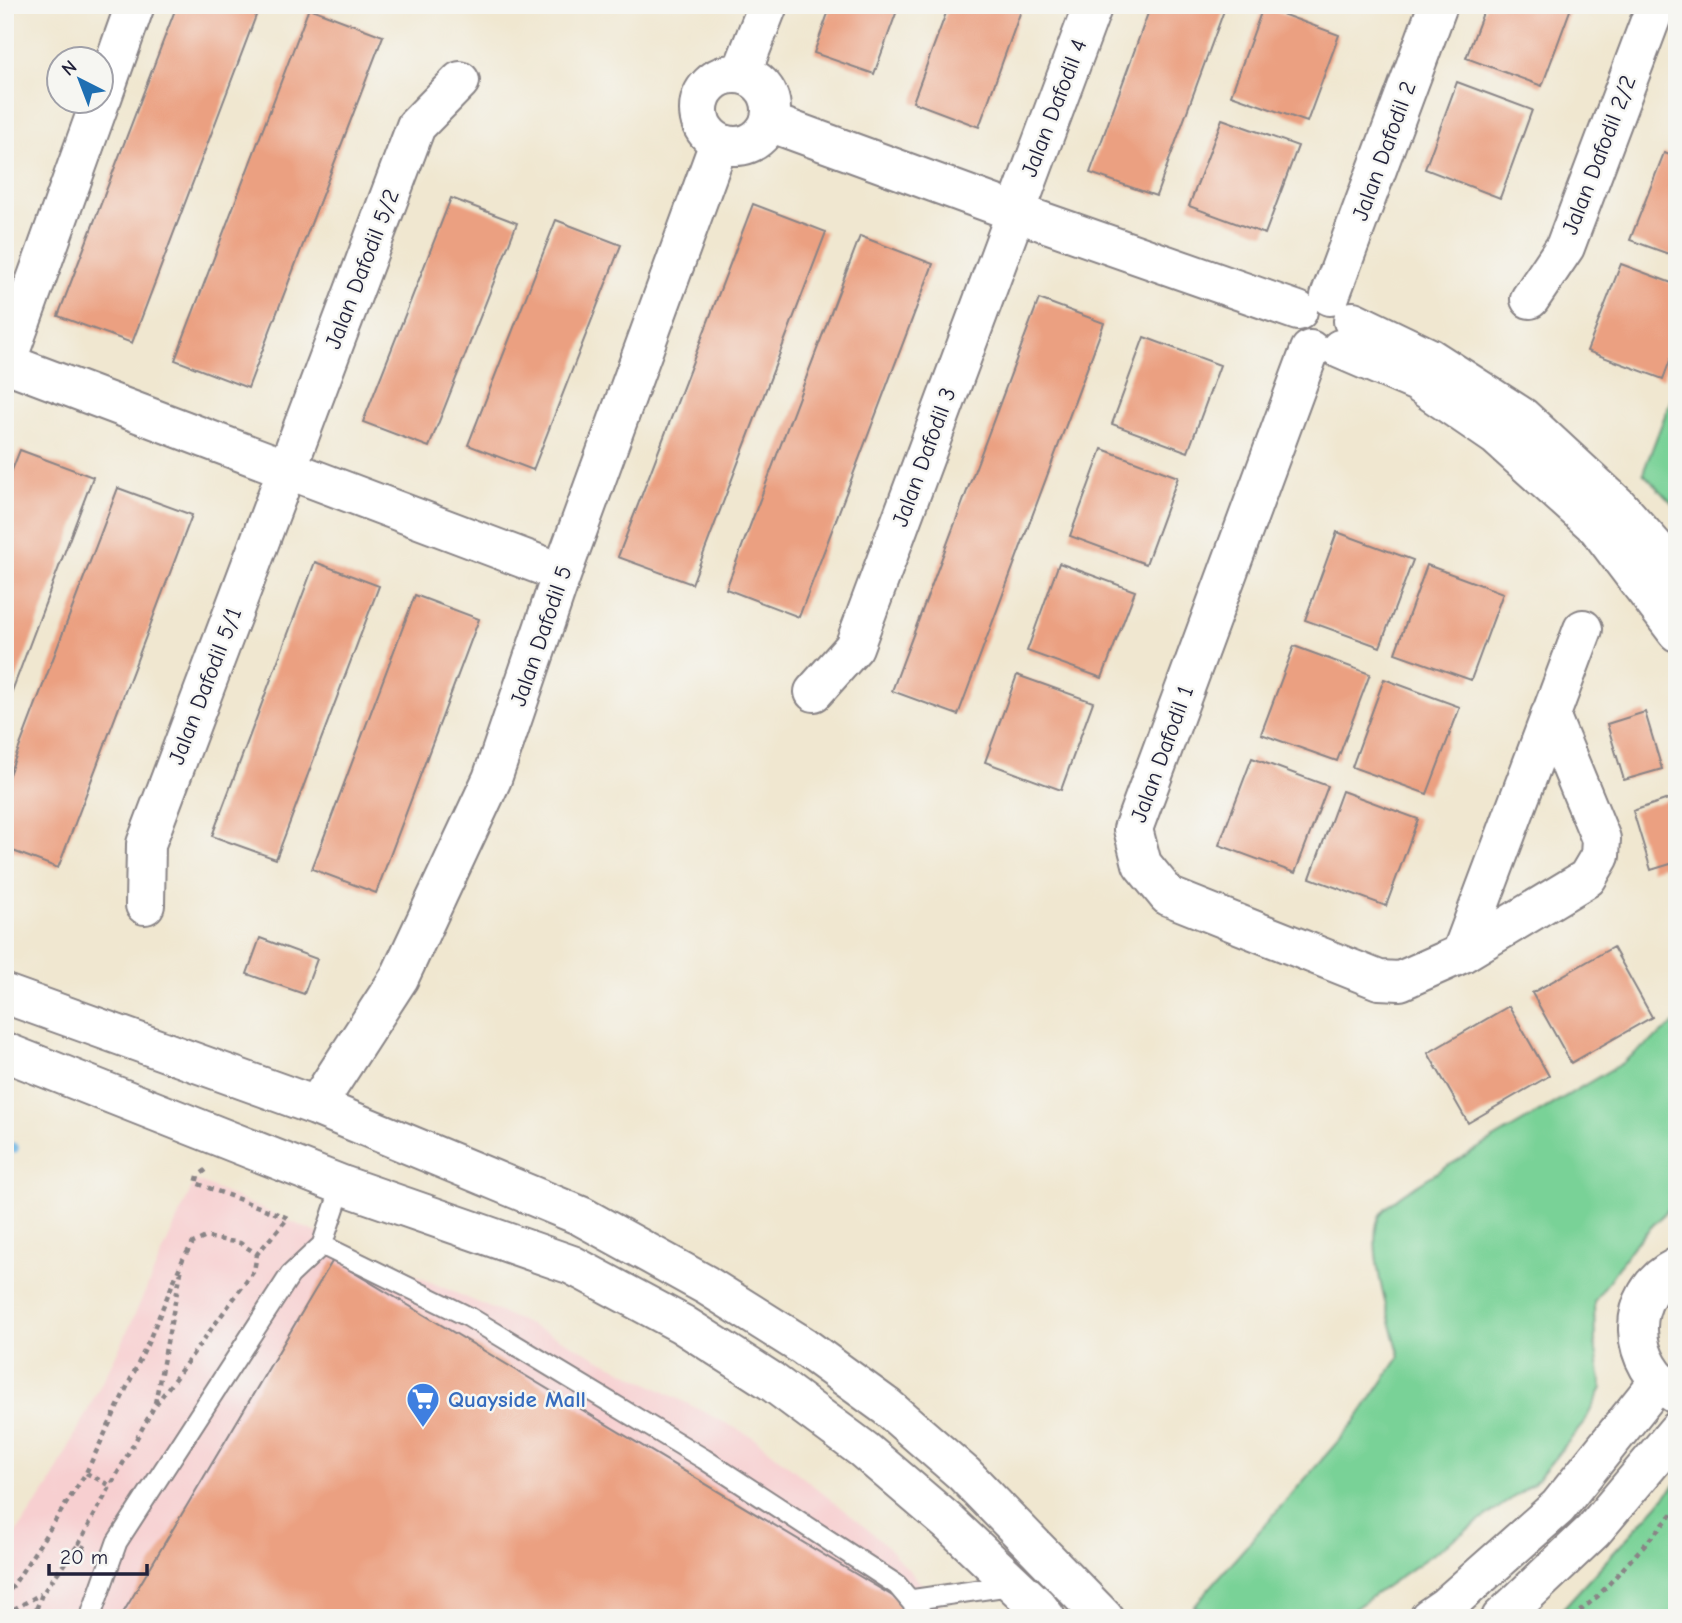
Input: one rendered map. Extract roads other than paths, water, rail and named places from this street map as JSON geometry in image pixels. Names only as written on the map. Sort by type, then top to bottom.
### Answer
[{"type":"street","points":[[116,58],[135,5]]},
{"type":"street","points":[[741,74],[768,5]]},
{"type":"street","name":"Jalan Dafodil 4","points":[[1015,212],[1093,5]]},
{"type":"street","name":"Jalan Dafodil 2","points":[[1326,326],[1438,5]]},
{"type":"street","name":"Jalan Dafodil 2/2","points":[[1530,299],[1565,247],[1656,5]]},
{"type":"street","points":[[741,74],[757,81],[769,95],[772,113],[760,137],[736,147],[719,143],[703,129],[699,119],[700,99],[704,89],[720,76],[741,74]]},
{"type":"street","name":"Jalan Dafodil 5/2","points":[[286,470],[416,127],[460,81]]},
{"type":"street","points":[[95,116],[6,365],[562,573]]},
{"type":"street","points":[[769,122],[1326,326],[1430,358],[1522,417],[1618,506],[1677,572]]},
{"type":"street","name":"Jalan Dafodil 5","points":[[316,1106],[398,978],[492,779],[562,573],[719,143]]},
{"type":"street","name":"Jalan Dafodil 3","points":[[814,692],[854,647],[1015,212]]},
{"type":"street","points":[[1326,326],[1418,382],[1496,436],[1598,528],[1677,632]]},
{"type":"street","name":"Jalan Dafodil 1","points":[[1326,326],[1133,829],[1142,864],[1168,896],[1379,980],[1400,981],[1461,954],[1587,878],[1600,856],[1601,839],[1550,715]]},
{"type":"street","name":"Jalan Dafodil 5/1","points":[[145,905],[146,844],[286,470]]},
{"type":"street","points":[[1461,954],[1583,629]]},
{"type":"street","points":[[5,994],[316,1106],[580,1216],[706,1285],[803,1346],[887,1407],[964,1474],[1104,1618]]},
{"type":"street","points":[[5,1052],[342,1185],[572,1265],[682,1324],[771,1381],[864,1450],[947,1521],[1046,1618]]},
{"type":"street","points":[[1429,1618],[1558,1507],[1667,1388],[1644,1361],[1637,1337],[1640,1313],[1650,1290],[1667,1272],[1677,1268]]},
{"type":"street","points":[[1501,1618],[1594,1531],[1677,1431]]},
{"type":"lane","points":[[90,1618],[117,1542],[290,1275],[322,1245],[342,1185]]},
{"type":"lane","points":[[322,1245],[469,1317],[704,1459],[897,1585],[925,1618]]},
{"type":"lane","points":[[910,1600],[1015,1585]]},
{"type":"waterway","points":[[5,1145],[14,1148]]},
{"type":"place","name":"Quayside Mall","points":[[423,1429]]}]
